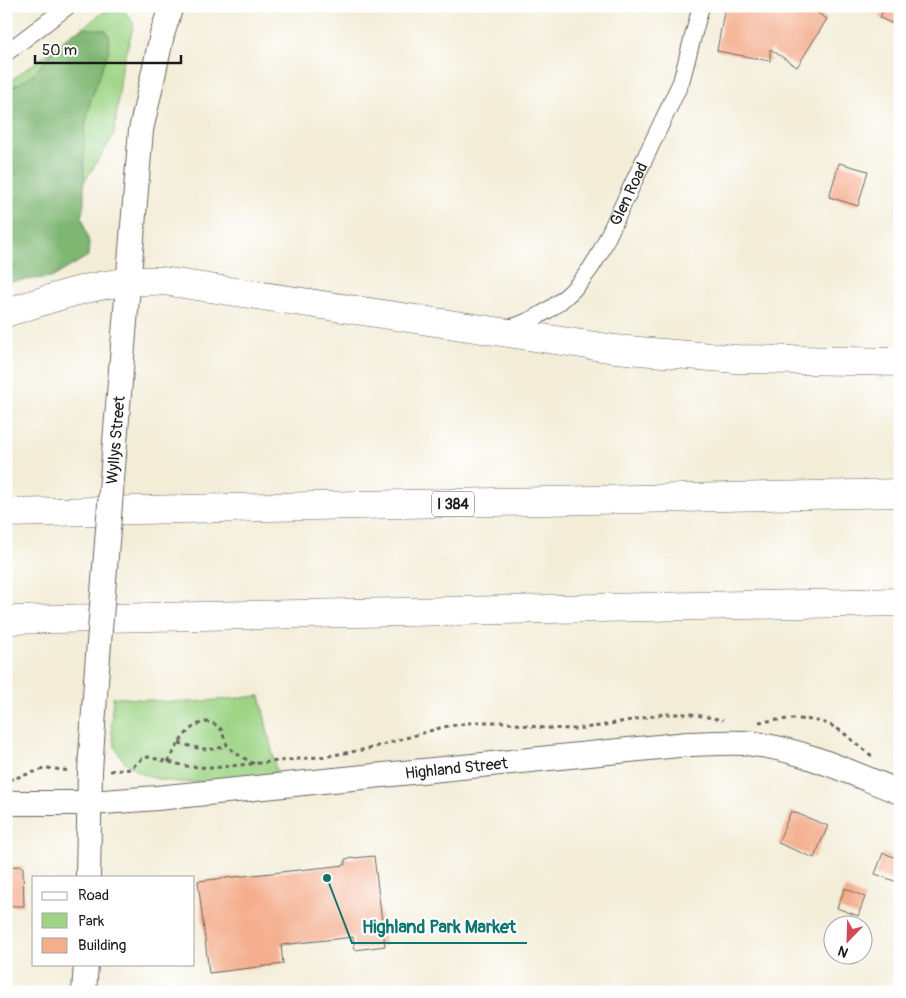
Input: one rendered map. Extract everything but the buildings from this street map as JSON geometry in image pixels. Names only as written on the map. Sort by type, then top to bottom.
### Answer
[{"type":"highway","points":[[6,313],[86,288],[128,281],[163,281],[615,349],[785,361],[900,362]]},
{"type":"highway","name":"I 384","points":[[6,513],[900,493]]},
{"type":"highway","points":[[6,620],[899,602]]},
{"type":"main road","name":"Wyllys Street","points":[[88,876],[91,747],[141,130],[162,35],[171,6]]},
{"type":"main road","name":"Highland Street","points":[[6,803],[90,803],[176,796],[688,744],[752,744],[783,749],[900,792]]},
{"type":"main road","points":[[84,992],[86,966]]},
{"type":"street","points":[[6,53],[68,6]]},
{"type":"street","name":"Glen Road","points":[[494,332],[541,315],[566,298],[583,280],[600,253],[681,82],[701,6]]},
{"type":"path","points":[[168,762],[179,742],[191,729],[206,722],[220,728],[224,733],[227,745],[254,764]]},
{"type":"path","points":[[179,742],[210,750],[227,745]]},
{"type":"path","points":[[6,781],[24,777],[47,768],[63,771]]},
{"type":"green space","points":[[112,6],[121,6],[134,24],[122,68],[114,135],[84,182],[6,207],[6,84]]},
{"type":"green space","points":[[85,28],[106,30],[109,36],[109,49],[91,99],[84,133],[84,202],[82,216],[89,243],[88,256],[53,277],[6,282],[6,91],[33,74],[70,35]]},
{"type":"green space","points":[[260,696],[277,775],[212,782],[163,780],[143,774],[126,763],[113,740],[111,728],[113,697],[196,702]]},
{"type":"place","name":"Highland Park Market","points":[[327,878]]}]
